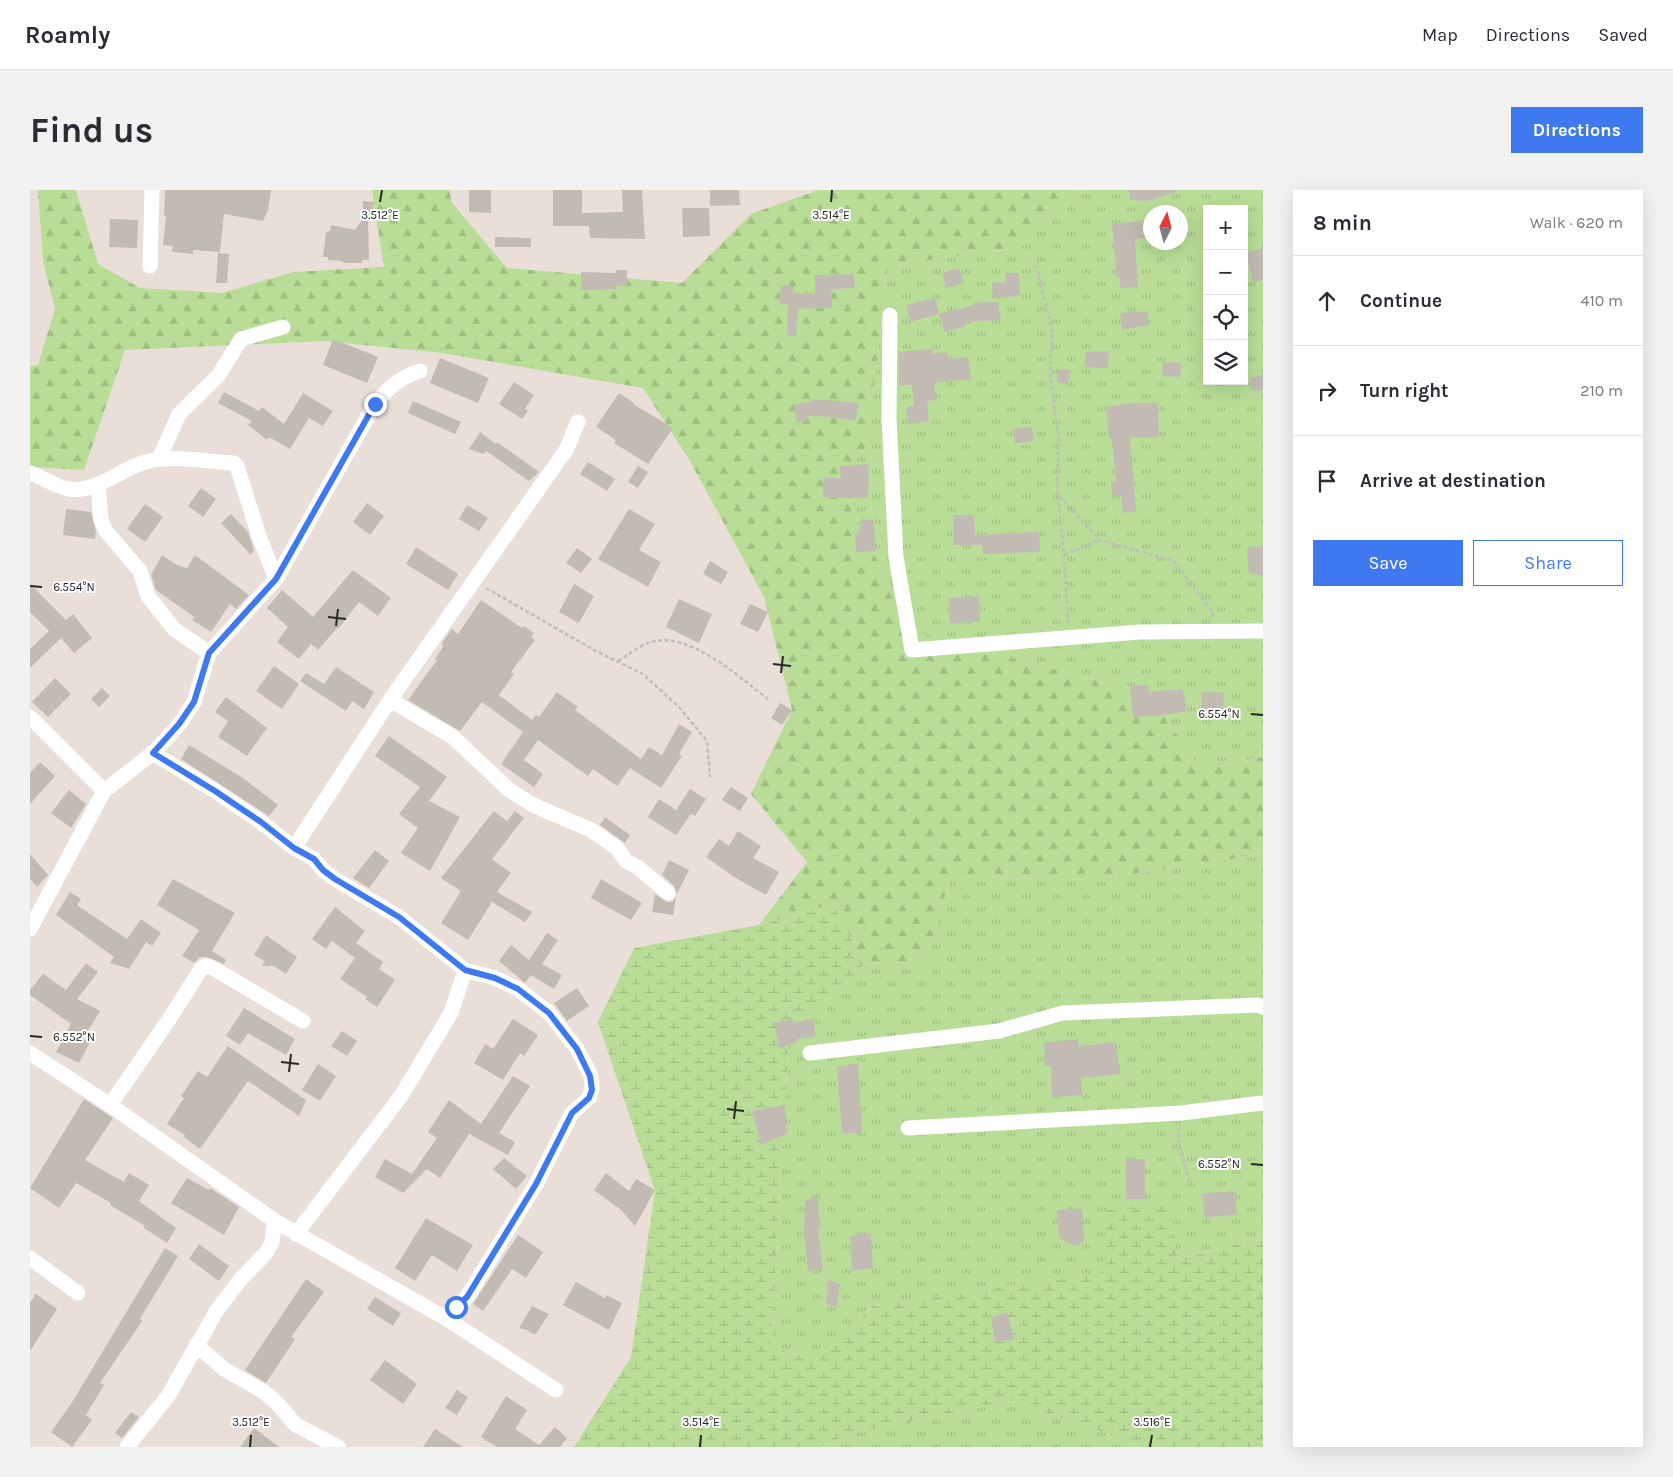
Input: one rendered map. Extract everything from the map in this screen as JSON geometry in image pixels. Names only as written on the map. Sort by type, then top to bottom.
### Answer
[{"type":"street","points":[[150,266],[152,190]]},
{"type":"street","points":[[890,315],[889,419],[896,557],[912,650],[1140,632],[1263,632]]},
{"type":"street","points":[[158,459],[179,414],[218,376],[241,339],[282,327]]},
{"type":"street","points":[[30,929],[104,790],[153,753],[179,724],[194,702],[209,653],[276,579],[375,404],[389,386],[404,377],[420,371]]},
{"type":"street","points":[[294,848],[390,700],[475,582],[566,450],[578,422]]},
{"type":"street","points":[[30,473],[69,489],[98,484],[137,465],[158,459],[234,463],[237,466],[259,536],[276,579]]},
{"type":"street","points":[[98,484],[101,520],[106,531],[140,571],[148,596],[174,630],[209,653]]},
{"type":"street","points":[[390,700],[453,737],[508,789],[533,805],[592,830],[617,848],[626,861],[639,868],[668,893]]},
{"type":"street","points":[[30,717],[104,790]]},
{"type":"street","points":[[153,753],[261,822],[294,848],[314,859],[323,870],[335,879],[399,917],[465,970],[495,978],[518,989],[549,1013],[577,1049],[585,1064],[592,1090],[589,1098],[572,1113],[536,1184],[467,1297],[447,1319]]},
{"type":"street","points":[[110,1105],[201,969],[205,966],[211,966],[303,1021]]},
{"type":"street","points":[[296,1234],[401,1096],[451,1013],[465,970]]},
{"type":"street","points":[[810,1053],[998,1031],[1063,1013],[1258,1005],[1263,1007]]},
{"type":"street","points":[[30,1053],[110,1105],[275,1221],[447,1319],[556,1390]]},
{"type":"street","points":[[908,1128],[1181,1113],[1263,1104]]},
{"type":"street","points":[[127,1447],[168,1396],[217,1310],[266,1253],[272,1242],[275,1221]]},
{"type":"street","points":[[30,1258],[78,1294]]},
{"type":"street","points":[[196,1345],[224,1369],[264,1392],[296,1425],[338,1447]]},
{"type":"path","points":[[1036,265],[1052,329],[1050,376],[1059,439],[1058,495],[1064,555],[1068,638]]},
{"type":"path","points":[[1058,495],[1100,540],[1174,561],[1212,611],[1215,632]]},
{"type":"path","points":[[1064,555],[1100,540]]},
{"type":"path","points":[[475,582],[643,674],[679,707],[707,741],[710,777]]},
{"type":"path","points":[[618,662],[648,643],[678,641],[713,657],[770,700]]},
{"type":"path","points":[[1181,1113],[1178,1138],[1189,1182]]},
{"type":"green space","points":[[38,190],[76,190],[98,264],[140,288],[222,293],[293,272],[384,267],[372,190],[449,190],[452,203],[507,268],[682,283],[751,214],[818,190],[1082,190],[1018,248],[888,266],[867,448],[838,479],[911,630],[1036,665],[1150,693],[1200,770],[1263,757],[1263,849],[1251,856],[1093,880],[951,877],[925,961],[865,964],[833,904],[759,925],[807,862],[751,794],[792,710],[764,597],[690,461],[643,388],[442,353],[325,341],[125,350],[84,470],[30,467],[30,366],[38,365],[55,309],[43,261]]},
{"type":"green space","points":[[1082,190],[1263,190],[1263,757],[1200,770],[1150,693],[1036,665],[911,630],[838,479],[867,448],[888,266],[1018,248]]},
{"type":"green space","points":[[1263,849],[1263,1239],[1177,1259],[1105,1210],[1105,1272],[874,1305],[818,1360],[771,1348],[789,1035],[865,964],[925,961],[951,877],[1093,880],[1251,856]]},
{"type":"green space","points":[[833,904],[865,964],[789,1035],[771,1348],[818,1360],[874,1305],[1104,1272],[1105,1210],[1169,1208],[1178,1259],[1263,1239],[1263,1447],[1148,1447],[1011,1401],[851,1434],[817,1447],[574,1447],[631,1357],[655,1191],[598,1022],[634,948],[759,925]]},
{"type":"green space","points":[[1011,1401],[1148,1447],[817,1447],[851,1434]]},
{"type":"building","points":[[165,190],[271,190],[268,210],[263,221],[224,214],[220,252],[193,250],[193,254],[172,252],[173,246],[163,245],[166,216],[164,216]]},
{"type":"building","points":[[469,190],[491,190],[491,213],[469,212]]},
{"type":"building","points":[[553,190],[582,190],[582,213],[623,212],[622,190],[642,190],[645,239],[590,238],[589,226],[553,226]]},
{"type":"building","points":[[710,190],[739,190],[740,205],[710,206]]},
{"type":"building","points":[[1129,190],[1175,190],[1176,192],[1147,201],[1130,200]]},
{"type":"building","points":[[363,201],[374,202],[372,220],[368,219],[369,260],[362,260],[362,263],[343,263],[342,261],[328,260],[328,257],[323,257],[326,232],[330,231],[331,225],[355,230],[363,219]]},
{"type":"building","points":[[682,208],[709,208],[710,236],[683,237]]},
{"type":"building","points":[[110,219],[138,220],[137,248],[109,247]]},
{"type":"building","points":[[1143,221],[1143,238],[1135,239],[1138,287],[1120,288],[1120,277],[1117,278],[1112,224]]},
{"type":"building","points":[[495,237],[531,238],[531,247],[495,247]]},
{"type":"building","points":[[1263,248],[1263,280],[1253,282],[1248,252]]},
{"type":"building","points":[[218,253],[229,254],[227,283],[216,283]]},
{"type":"building","points":[[959,268],[964,283],[946,288],[942,273]]},
{"type":"building","points":[[616,270],[627,270],[627,286],[616,286],[616,289],[581,290],[581,272],[616,273]]},
{"type":"building","points":[[1005,273],[1019,273],[1020,296],[993,298],[992,283],[1006,282]]},
{"type":"building","points":[[854,274],[855,288],[831,289],[832,308],[798,309],[796,336],[787,335],[788,304],[780,304],[781,285],[794,286],[793,293],[815,294],[815,275]]},
{"type":"building","points":[[935,298],[939,314],[910,322],[906,305]]},
{"type":"building","points":[[998,302],[1001,320],[965,322],[966,326],[944,332],[939,314],[974,305],[974,303]]},
{"type":"building","points":[[1148,311],[1148,325],[1122,330],[1120,313]]},
{"type":"building","points":[[333,339],[378,357],[367,383],[323,365]]},
{"type":"building","points":[[933,349],[933,354],[948,352],[948,359],[968,357],[971,379],[934,383],[936,400],[927,401],[929,421],[908,424],[906,407],[914,406],[912,385],[899,385],[899,352]]},
{"type":"building","points":[[1109,351],[1108,368],[1085,367],[1085,352]]},
{"type":"building","points":[[440,358],[489,378],[478,403],[430,383]]},
{"type":"building","points":[[1163,362],[1181,363],[1180,377],[1162,376]]},
{"type":"building","points":[[1057,369],[1071,370],[1067,384],[1057,383]]},
{"type":"building","points":[[1263,375],[1263,391],[1251,390],[1250,378]]},
{"type":"building","points":[[514,382],[534,395],[525,409],[528,411],[522,419],[499,404]]},
{"type":"building","points":[[224,392],[259,411],[262,407],[284,424],[303,393],[333,411],[323,426],[309,418],[290,449],[269,437],[267,440],[248,425],[252,421],[218,403]]},
{"type":"building","points":[[619,393],[633,404],[673,428],[648,464],[614,443],[616,440],[596,427]]},
{"type":"building","points":[[812,399],[858,403],[856,420],[806,415],[807,421],[797,422],[794,405],[811,402]]},
{"type":"building","points":[[413,401],[461,422],[455,434],[408,413]]},
{"type":"building","points":[[1133,403],[1158,403],[1159,437],[1130,438],[1136,511],[1123,513],[1121,495],[1113,496],[1111,482],[1116,481],[1112,438],[1109,439],[1106,407]]},
{"type":"building","points":[[1032,427],[1034,441],[1015,443],[1013,429]]},
{"type":"building","points":[[480,432],[539,472],[529,481],[486,451],[484,454],[469,449]]},
{"type":"building","points":[[588,462],[615,479],[607,491],[580,474]]},
{"type":"building","points":[[869,464],[868,498],[823,497],[823,478],[841,478],[840,466]]},
{"type":"building","points":[[638,466],[648,472],[638,488],[628,482]]},
{"type":"building","points":[[201,488],[216,499],[203,517],[188,506]]},
{"type":"building","points":[[367,503],[384,516],[370,535],[353,522]]},
{"type":"building","points":[[145,504],[163,517],[145,542],[127,529]]},
{"type":"building","points":[[467,505],[488,518],[479,531],[459,519]]},
{"type":"building","points":[[66,509],[91,512],[96,532],[95,539],[63,535]]},
{"type":"building","points":[[629,509],[655,524],[639,550],[661,562],[648,587],[598,559]]},
{"type":"building","points":[[231,514],[248,532],[254,550],[251,555],[221,523]]},
{"type":"building","points":[[953,515],[974,515],[975,535],[1039,532],[1040,552],[983,554],[982,545],[953,545]]},
{"type":"building","points":[[861,519],[874,520],[876,551],[856,552],[855,533],[858,533]]},
{"type":"building","points":[[1263,546],[1263,576],[1249,573],[1247,547]]},
{"type":"building","points":[[416,547],[458,574],[448,590],[406,564]]},
{"type":"building","points":[[577,548],[592,559],[581,573],[566,563]]},
{"type":"building","points":[[162,555],[177,565],[187,568],[195,555],[249,595],[236,609],[230,604],[211,632],[192,620],[194,617],[156,590],[151,575]]},
{"type":"building","points":[[710,561],[728,572],[721,584],[703,574]]},
{"type":"building","points":[[353,570],[391,598],[378,616],[359,602],[338,629],[318,650],[311,644],[299,659],[277,642],[288,627],[267,608],[282,590],[313,617]]},
{"type":"building","points":[[30,584],[66,620],[73,614],[92,638],[74,653],[61,638],[30,668],[30,649],[49,631],[30,612]]},
{"type":"building","points":[[574,584],[594,596],[579,623],[559,612]]},
{"type":"building","points":[[979,596],[980,622],[950,623],[949,598]]},
{"type":"building","points":[[679,599],[712,614],[699,643],[666,627]]},
{"type":"building","points":[[481,600],[522,628],[524,626],[534,633],[531,637],[535,640],[511,672],[514,674],[499,695],[532,720],[536,715],[539,717],[557,692],[578,707],[575,710],[641,759],[649,747],[662,755],[679,724],[692,732],[679,754],[682,756],[661,788],[630,768],[617,786],[593,769],[588,776],[538,740],[524,760],[543,774],[534,787],[501,764],[523,732],[482,702],[460,731],[408,700],[437,660],[435,659],[443,647],[442,643],[452,629],[458,634]]},
{"type":"building","points":[[750,604],[768,612],[758,632],[740,624]]},
{"type":"building","points":[[274,666],[299,684],[282,709],[256,691]]},
{"type":"building","points":[[336,667],[374,692],[364,709],[352,701],[346,711],[300,681],[306,673],[324,684]]},
{"type":"building","points":[[55,678],[71,694],[48,717],[32,702]]},
{"type":"building","points":[[1148,685],[1149,692],[1183,689],[1187,711],[1165,715],[1133,717],[1130,686]]},
{"type":"building","points":[[102,688],[110,696],[99,707],[91,699]]},
{"type":"building","points":[[1202,692],[1224,693],[1223,713],[1201,712]]},
{"type":"building","points":[[226,697],[267,728],[247,756],[218,737],[228,721],[215,712]]},
{"type":"building","points":[[780,703],[792,710],[782,725],[771,718]]},
{"type":"building","points":[[389,736],[447,777],[429,801],[460,817],[430,871],[401,853],[418,828],[399,814],[420,787],[375,756]]},
{"type":"building","points":[[189,745],[243,778],[278,805],[269,816],[181,759]]},
{"type":"building","points":[[40,762],[55,776],[30,804],[30,773]]},
{"type":"building","points":[[731,787],[748,798],[740,811],[722,800]]},
{"type":"building","points":[[690,789],[706,799],[695,816],[691,814],[676,835],[648,817],[659,799],[676,810]]},
{"type":"building","points":[[69,790],[86,804],[71,828],[51,813]]},
{"type":"building","points":[[494,811],[507,821],[515,811],[524,818],[492,859],[511,873],[497,892],[532,912],[525,922],[492,902],[468,940],[441,923],[461,891],[441,878]]},
{"type":"building","points":[[605,817],[630,835],[625,843],[600,825]]},
{"type":"building","points":[[738,831],[761,846],[753,858],[779,872],[766,895],[734,877],[706,857],[719,839],[729,846]]},
{"type":"building","points":[[375,850],[389,861],[369,888],[353,878]]},
{"type":"building","points":[[30,854],[48,875],[37,887],[30,879]]},
{"type":"building","points":[[669,860],[689,870],[677,894],[674,886],[662,875]]},
{"type":"building","points":[[173,879],[235,913],[212,951],[226,960],[224,964],[206,957],[200,957],[194,963],[182,956],[199,930],[157,905]]},
{"type":"building","points":[[601,879],[642,903],[631,920],[591,898]]},
{"type":"building","points":[[70,892],[81,899],[77,905],[127,939],[141,919],[161,933],[152,946],[146,942],[129,969],[110,963],[114,957],[56,915]]},
{"type":"building","points":[[655,894],[667,902],[672,902],[676,897],[673,915],[652,912]]},
{"type":"building","points":[[335,907],[365,931],[356,943],[383,962],[379,969],[395,980],[377,1007],[365,999],[367,997],[340,979],[355,958],[332,941],[326,949],[312,939]]},
{"type":"building","points":[[547,933],[558,940],[542,964],[562,975],[554,989],[531,975],[525,983],[499,961],[511,945],[529,960]]},
{"type":"building","points":[[266,935],[297,957],[286,974],[274,966],[262,966],[265,961],[254,955]]},
{"type":"building","points":[[86,963],[98,972],[77,999],[100,1011],[83,1039],[90,1042],[79,1063],[56,1052],[71,1024],[30,995],[30,990],[43,974],[66,990]]},
{"type":"building","points":[[577,988],[589,1006],[567,1021],[554,1003]]},
{"type":"building","points":[[244,1008],[295,1039],[286,1055],[248,1033],[240,1045],[226,1036]]},
{"type":"building","points":[[814,1018],[815,1037],[797,1039],[797,1042],[779,1049],[774,1023],[793,1019],[794,1023]]},
{"type":"building","points":[[513,1019],[538,1035],[524,1056],[520,1053],[503,1080],[474,1063],[485,1044],[493,1049]]},
{"type":"building","points":[[342,1031],[357,1041],[347,1056],[331,1046]]},
{"type":"building","points":[[1078,1039],[1079,1047],[1115,1042],[1121,1074],[1081,1078],[1082,1095],[1052,1097],[1051,1065],[1045,1066],[1044,1043]]},
{"type":"building","points":[[228,1046],[306,1100],[299,1116],[248,1081],[200,1149],[184,1137],[185,1135],[167,1124],[184,1098],[181,1096],[198,1071],[207,1077]]},
{"type":"building","points":[[858,1063],[862,1133],[842,1133],[837,1067]]},
{"type":"building","points":[[318,1064],[336,1076],[320,1101],[302,1090]]},
{"type":"building","points":[[513,1076],[530,1086],[499,1133],[515,1142],[508,1155],[469,1134],[440,1178],[427,1169],[403,1193],[375,1177],[385,1159],[412,1174],[437,1138],[428,1132],[449,1100],[481,1124]]},
{"type":"building","points":[[84,1099],[113,1118],[85,1160],[124,1182],[129,1173],[149,1185],[139,1201],[176,1228],[167,1243],[144,1228],[145,1226],[110,1205],[111,1203],[76,1183],[59,1208],[30,1188]]},
{"type":"building","points":[[785,1105],[787,1134],[761,1145],[752,1111]]},
{"type":"building","points":[[504,1158],[527,1176],[516,1189],[493,1169]]},
{"type":"building","points":[[1126,1159],[1145,1159],[1145,1199],[1126,1199]]},
{"type":"building","points":[[606,1173],[629,1191],[636,1179],[655,1190],[635,1226],[621,1210],[594,1190]]},
{"type":"building","points":[[187,1178],[209,1190],[210,1188],[239,1207],[224,1235],[171,1203]]},
{"type":"building","points":[[1234,1191],[1237,1214],[1205,1218],[1202,1194]]},
{"type":"building","points":[[818,1197],[820,1229],[818,1229],[823,1270],[808,1271],[804,1233],[805,1200]]},
{"type":"building","points":[[1082,1209],[1084,1240],[1078,1246],[1066,1242],[1059,1237],[1057,1210]]},
{"type":"building","points":[[426,1218],[473,1245],[457,1271],[432,1255],[415,1281],[395,1268]]},
{"type":"building","points":[[871,1233],[873,1268],[852,1271],[850,1236]]},
{"type":"building","points":[[518,1235],[543,1252],[526,1278],[512,1269],[483,1311],[473,1304]]},
{"type":"building","points":[[199,1244],[229,1266],[219,1281],[189,1259]]},
{"type":"building","points":[[165,1248],[178,1256],[140,1319],[142,1321],[100,1383],[104,1385],[86,1415],[92,1420],[72,1447],[51,1432],[71,1404]]},
{"type":"building","points":[[306,1279],[324,1292],[291,1337],[295,1339],[266,1383],[245,1370]]},
{"type":"building","points":[[828,1280],[840,1284],[837,1307],[826,1304]]},
{"type":"building","points":[[576,1282],[605,1298],[606,1295],[622,1303],[609,1330],[563,1305]]},
{"type":"building","points":[[36,1294],[57,1309],[30,1351],[30,1303]]},
{"type":"building","points":[[375,1297],[401,1313],[393,1326],[367,1309]]},
{"type":"building","points":[[532,1306],[549,1314],[535,1335],[519,1328]]},
{"type":"building","points":[[1007,1312],[1014,1340],[995,1341],[991,1318]]},
{"type":"building","points":[[385,1360],[417,1384],[403,1404],[370,1380]]},
{"type":"building","points":[[457,1390],[468,1397],[457,1415],[445,1408]]},
{"type":"building","points":[[506,1396],[527,1410],[515,1429],[539,1445],[555,1427],[567,1438],[560,1447],[497,1447],[481,1437]]},
{"type":"building","points":[[131,1412],[139,1417],[122,1438],[115,1433]]},
{"type":"building","points":[[254,1428],[279,1447],[240,1447]]},
{"type":"building","points":[[435,1429],[463,1447],[423,1447]]},
{"type":"route","points":[[375,404],[276,579],[209,653],[203,680],[194,702],[179,724],[153,753],[261,822],[294,848],[314,859],[323,870],[335,879],[399,917],[465,970],[495,978],[518,989],[549,1013],[577,1049],[590,1076],[592,1090],[589,1098],[572,1113],[536,1184],[467,1297],[456,1307]]}]
